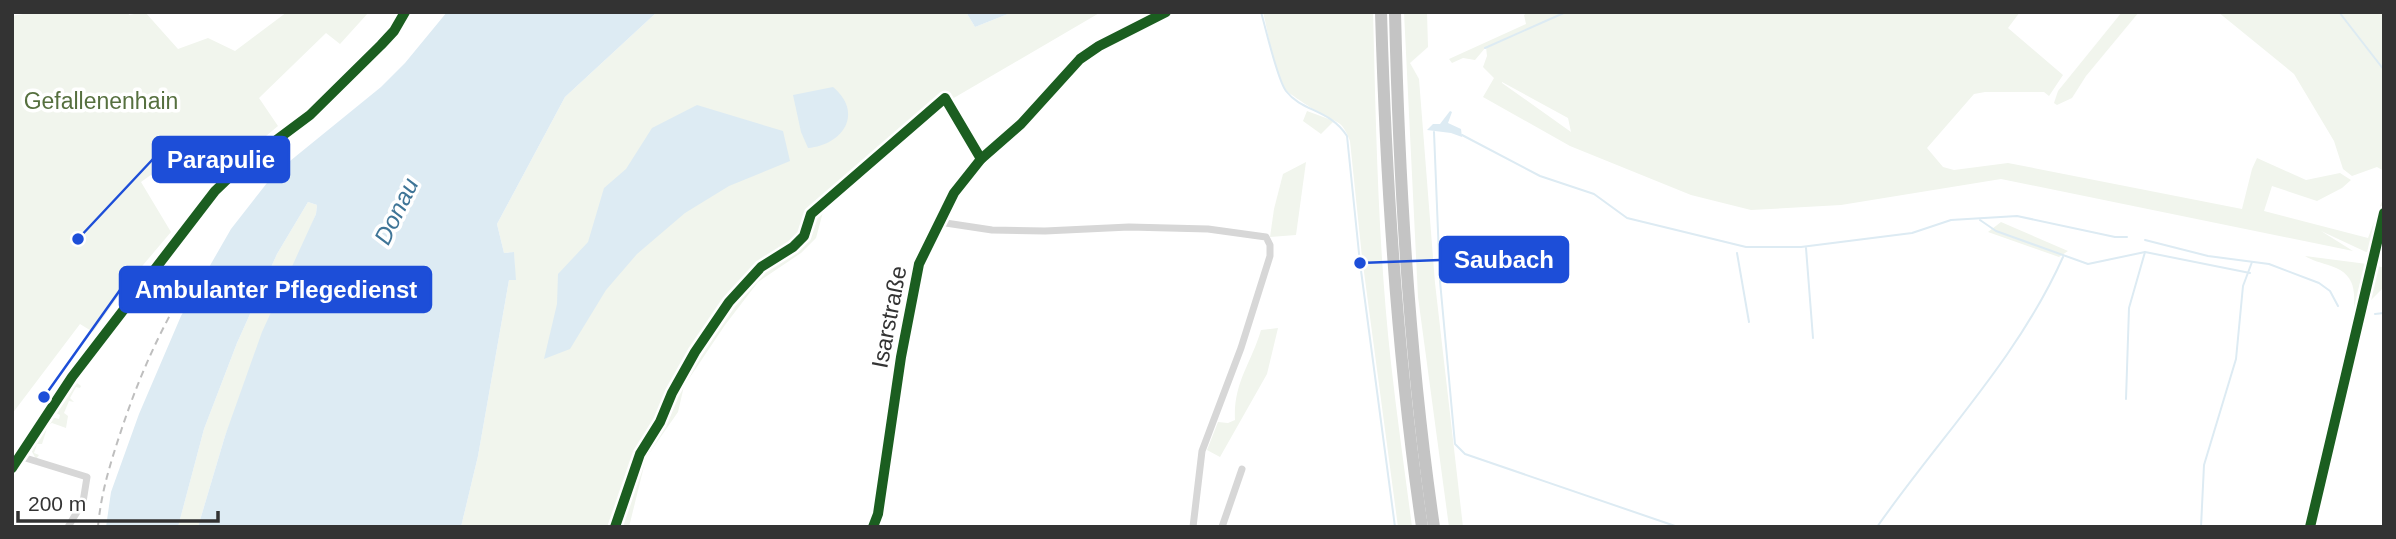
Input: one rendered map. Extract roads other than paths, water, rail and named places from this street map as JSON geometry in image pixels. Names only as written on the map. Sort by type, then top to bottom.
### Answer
[{"type":"highway","points":[[1381,12],[1396,299],[1422,527]]},
{"type":"highway","points":[[1395,12],[1398,125],[1409,297],[1434,527]]},
{"type":"main road","points":[[12,468],[72,377],[215,191],[239,168],[310,115],[381,45],[404,14]]},
{"type":"street","name":"Isarstraße","points":[[873,527],[878,514],[901,357],[919,264],[954,193],[981,159],[1021,124],[1080,60],[1099,46],[1166,12]]},
{"type":"street","points":[[939,222],[1005,230],[1129,227],[1208,229],[1266,237],[1270,245],[1270,256],[1241,348],[1202,452],[1193,527]]},
{"type":"street","points":[[2310,527],[2347,377]]},
{"type":"street","points":[[19,456],[87,477],[83,502],[68,527]]},
{"type":"street","points":[[1222,527],[1242,469]]},
{"type":"water","name":"Donau","points":[[447,12],[657,12],[565,97],[497,224],[504,253],[514,252],[516,280],[509,280],[478,456],[461,527],[198,527],[225,436],[262,332],[316,214],[317,205],[308,202],[277,254],[237,343],[204,429],[178,527],[106,527],[111,492],[139,414],[181,316],[231,229],[274,174],[381,87],[405,63]]},
{"type":"water","points":[[966,12],[1013,12],[975,27]]},
{"type":"water","points":[[833,87],[847,107],[845,126],[831,141],[808,148],[801,132],[793,95]]},
{"type":"water","points":[[697,105],[783,131],[790,161],[729,186],[685,213],[637,254],[606,290],[570,349],[544,359],[557,304],[558,274],[588,242],[604,188],[626,169],[652,128]]},
{"type":"water","points":[[1450,111],[1452,112],[1448,123],[1461,129],[1462,137],[1427,130],[1433,124],[1440,124]]},
{"type":"waterway","points":[[1261,12],[1275,65],[1286,91],[1300,103],[1333,121],[1347,136],[1360,263],[1395,527]]},
{"type":"waterway","points":[[1485,48],[1566,12]]},
{"type":"waterway","points":[[2339,12],[2384,70]]},
{"type":"waterway","points":[[1434,132],[1440,281],[1455,444],[1465,454],[1678,527]]},
{"type":"waterway","points":[[1462,135],[1540,176],[1594,194],[1627,218],[1746,247],[1801,247],[1912,233],[1951,220],[2017,216],[2115,237],[2127,237]]},
{"type":"waterway","points":[[1980,220],[1996,231],[2088,264],[2145,252],[2250,273]]},
{"type":"waterway","points":[[2145,240],[2208,256],[2269,264],[2319,283],[2330,291],[2338,306]]},
{"type":"waterway","points":[[1806,248],[1813,338]]},
{"type":"waterway","points":[[2126,399],[2129,308],[2145,252]]},
{"type":"waterway","points":[[1737,253],[1749,322]]},
{"type":"waterway","points":[[1877,527],[2001,363],[2045,294],[2063,257]]},
{"type":"waterway","points":[[2201,527],[2204,465],[2236,359],[2243,286],[2252,262]]},
{"type":"waterway","points":[[1440,281],[1533,275]]},
{"type":"waterway","points":[[2375,314],[2384,313]]},
{"type":"railway","points":[[98,527],[107,477],[129,407],[154,348],[194,273]]},
{"type":"place","name":"Parapulie","points":[[78,239]]},
{"type":"place","name":"Saubach","points":[[1360,263]]},
{"type":"place","name":"Ambulanter Pflegedienst","points":[[44,397]]},
{"type":"park label","name":"Gefallenenhain","points":[[101,101]]}]
